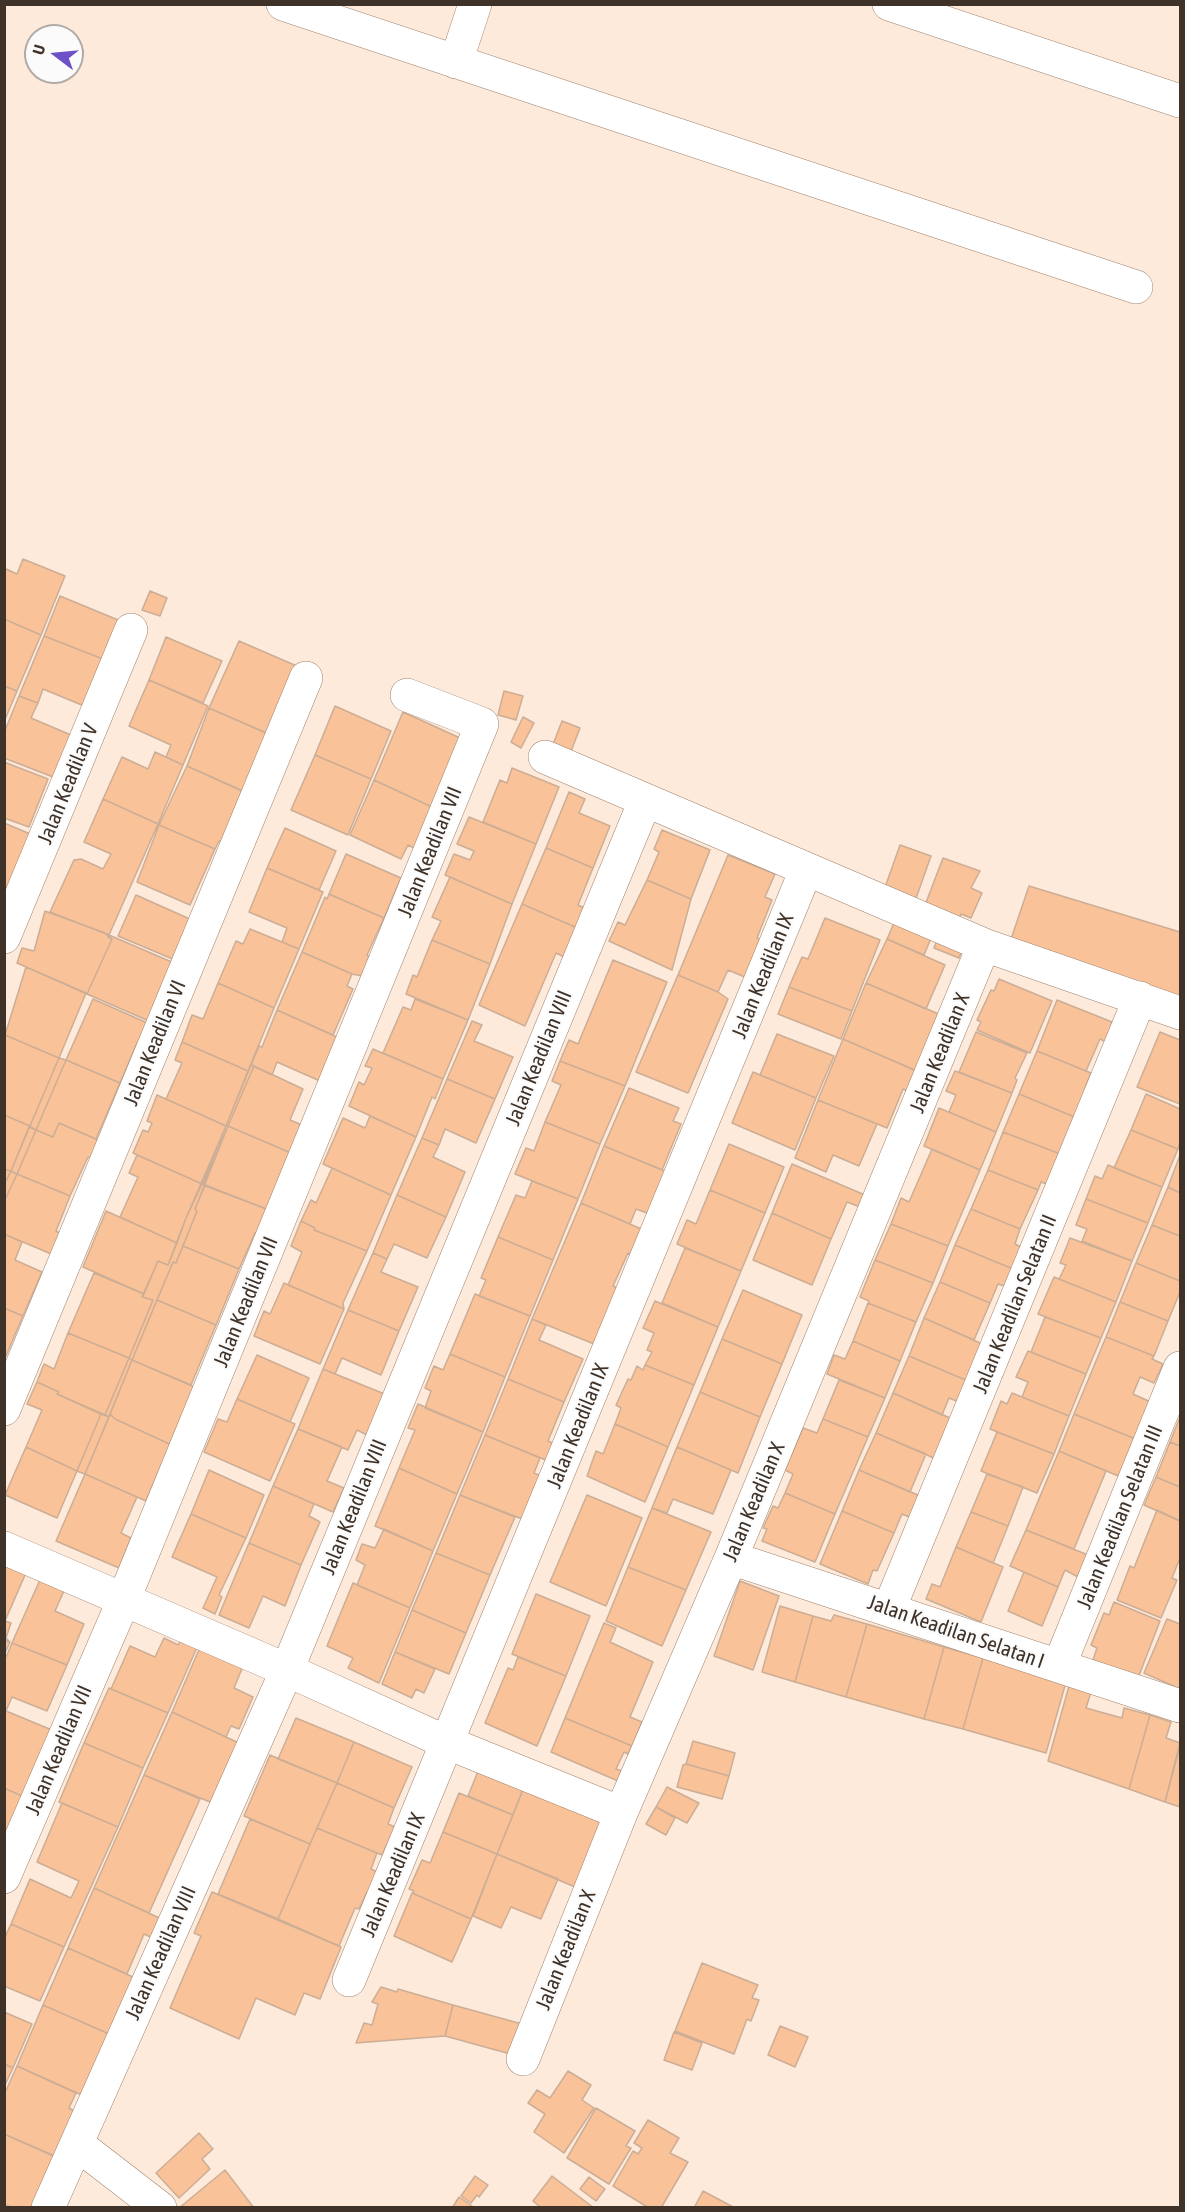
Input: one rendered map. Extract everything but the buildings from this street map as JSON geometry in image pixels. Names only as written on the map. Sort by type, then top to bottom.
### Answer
[{"type":"street","points":[[283,4],[1136,287]]},
{"type":"street","points":[[456,62],[475,4]]},
{"type":"street","points":[[889,4],[1180,101]]},
{"type":"street","name":"Jalan Keadilan V","points":[[4,937],[131,630]]},
{"type":"street","name":"Jalan Keadilan VI","points":[[4,1409],[306,678]]},
{"type":"street","name":"Jalan Keadilan VII","points":[[4,1877],[124,1598],[482,724],[407,694]]},
{"type":"street","points":[[545,757],[984,945],[1180,1013]]},
{"type":"street","name":"Jalan Keadilan VIII","points":[[48,2208],[286,1670],[645,801]]},
{"type":"street","name":"Jalan Keadilan IX","points":[[349,1980],[807,870]]},
{"type":"street","name":"Jalan Keadilan X","points":[[523,2059],[621,1813],[731,1558],[984,945]]},
{"type":"street","name":"Jalan Keadilan Selatan II","points":[[889,1609],[1140,998]]},
{"type":"street","name":"Jalan Keadilan Selatan III","points":[[1059,1666],[1180,1368]]},
{"type":"street","points":[[4,1548],[124,1598],[448,1743],[621,1813]]},
{"type":"street","name":"Jalan Keadilan Selatan I","points":[[731,1558],[1180,1706]]},
{"type":"street","points":[[77,2144],[160,2208]]}]
